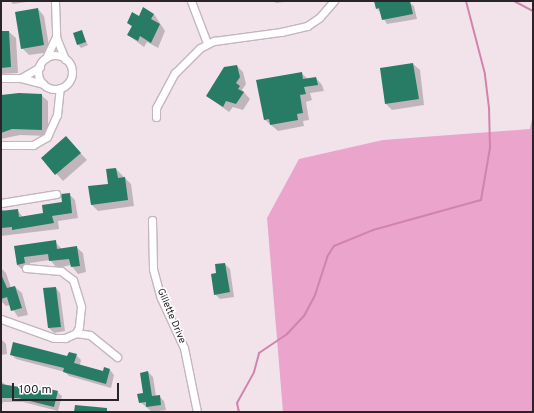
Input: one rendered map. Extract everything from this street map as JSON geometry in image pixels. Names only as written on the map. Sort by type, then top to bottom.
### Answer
[{"type":"street","points":[[1,78],[21,78],[43,84],[51,88],[60,88],[67,84],[71,76],[71,68],[65,59],[56,37],[55,1]]},
{"type":"street","points":[[191,1],[207,43]]},
{"type":"street","points":[[156,117],[156,108],[175,73],[188,56],[207,43],[307,26],[319,18],[334,1]]},
{"type":"street","points":[[21,78],[40,67],[56,37]]},
{"type":"street","points":[[46,58],[55,55],[65,59]]},
{"type":"street","points":[[40,67],[39,76],[43,84]]},
{"type":"street","points":[[1,145],[33,145],[47,137],[56,116],[60,88]]},
{"type":"street","points":[[1,203],[56,194]]},
{"type":"street","name":"Gillette Drive","points":[[152,220],[152,260],[156,281],[184,348],[197,412]]},
{"type":"street","points":[[26,268],[61,271],[73,280],[81,307],[79,327],[76,333]]},
{"type":"street","points":[[1,318],[54,338],[65,338],[76,333],[90,335],[117,357]]},
{"type":"shaded area","points":[[533,113],[533,412],[283,412],[267,218],[299,159],[383,140],[530,129]]},
{"type":"building","points":[[374,1],[410,1],[413,14],[382,20],[379,8],[376,9]]},
{"type":"building","points":[[143,7],[154,14],[151,19],[160,24],[151,43],[140,36],[138,41],[127,35],[132,26],[127,23],[132,12],[139,16]]},
{"type":"building","points":[[38,8],[44,45],[21,49],[15,12]]},
{"type":"building","points":[[82,30],[86,42],[77,45],[73,33]]},
{"type":"building","points":[[1,31],[9,31],[11,67],[1,68]]},
{"type":"building","points":[[413,63],[419,99],[385,104],[380,68]]},
{"type":"building","points":[[237,65],[240,77],[236,83],[240,86],[238,89],[244,92],[236,104],[226,101],[223,107],[206,96],[224,67]]},
{"type":"building","points":[[302,72],[303,79],[316,77],[318,85],[304,87],[306,94],[300,95],[303,113],[297,114],[298,120],[270,125],[269,119],[264,120],[256,80]]},
{"type":"building","points":[[19,93],[42,94],[42,130],[12,129],[1,133],[1,95]]},
{"type":"building","points":[[66,136],[81,153],[55,175],[41,158]]},
{"type":"building","points":[[116,168],[118,178],[125,177],[128,200],[91,205],[88,186],[108,184],[106,169]]},
{"type":"building","points":[[70,193],[72,213],[52,216],[54,223],[12,230],[12,227],[1,228],[1,211],[18,209],[19,217],[43,213],[42,205],[62,202],[61,194]]},
{"type":"building","points":[[56,240],[57,249],[77,246],[80,266],[71,267],[69,259],[49,261],[48,254],[24,257],[25,263],[17,265],[14,246]]},
{"type":"building","points":[[225,263],[230,292],[214,295],[211,274],[216,273],[215,264]]},
{"type":"building","points":[[1,274],[7,288],[15,286],[22,308],[11,311],[7,297],[1,299]]},
{"type":"building","points":[[56,287],[61,327],[48,328],[43,288]]},
{"type":"building","points":[[13,342],[67,356],[69,352],[77,354],[74,363],[103,371],[104,367],[110,369],[106,384],[63,372],[64,368],[10,355]]},
{"type":"building","points":[[148,371],[152,396],[160,395],[161,405],[146,407],[146,402],[139,403],[137,394],[143,393],[140,373]]},
{"type":"building","points":[[1,384],[44,391],[45,388],[58,391],[54,407],[18,398],[1,398]]},
{"type":"building","points":[[75,405],[107,408],[107,412],[74,412]]},
{"type":"waterway","points":[[239,412],[237,403],[254,372],[259,353],[287,334],[304,316],[315,295],[327,257],[334,246],[373,230],[481,200],[490,148],[489,108],[485,74],[466,1]]},
{"type":"waterway","points":[[514,1],[533,11]]}]
